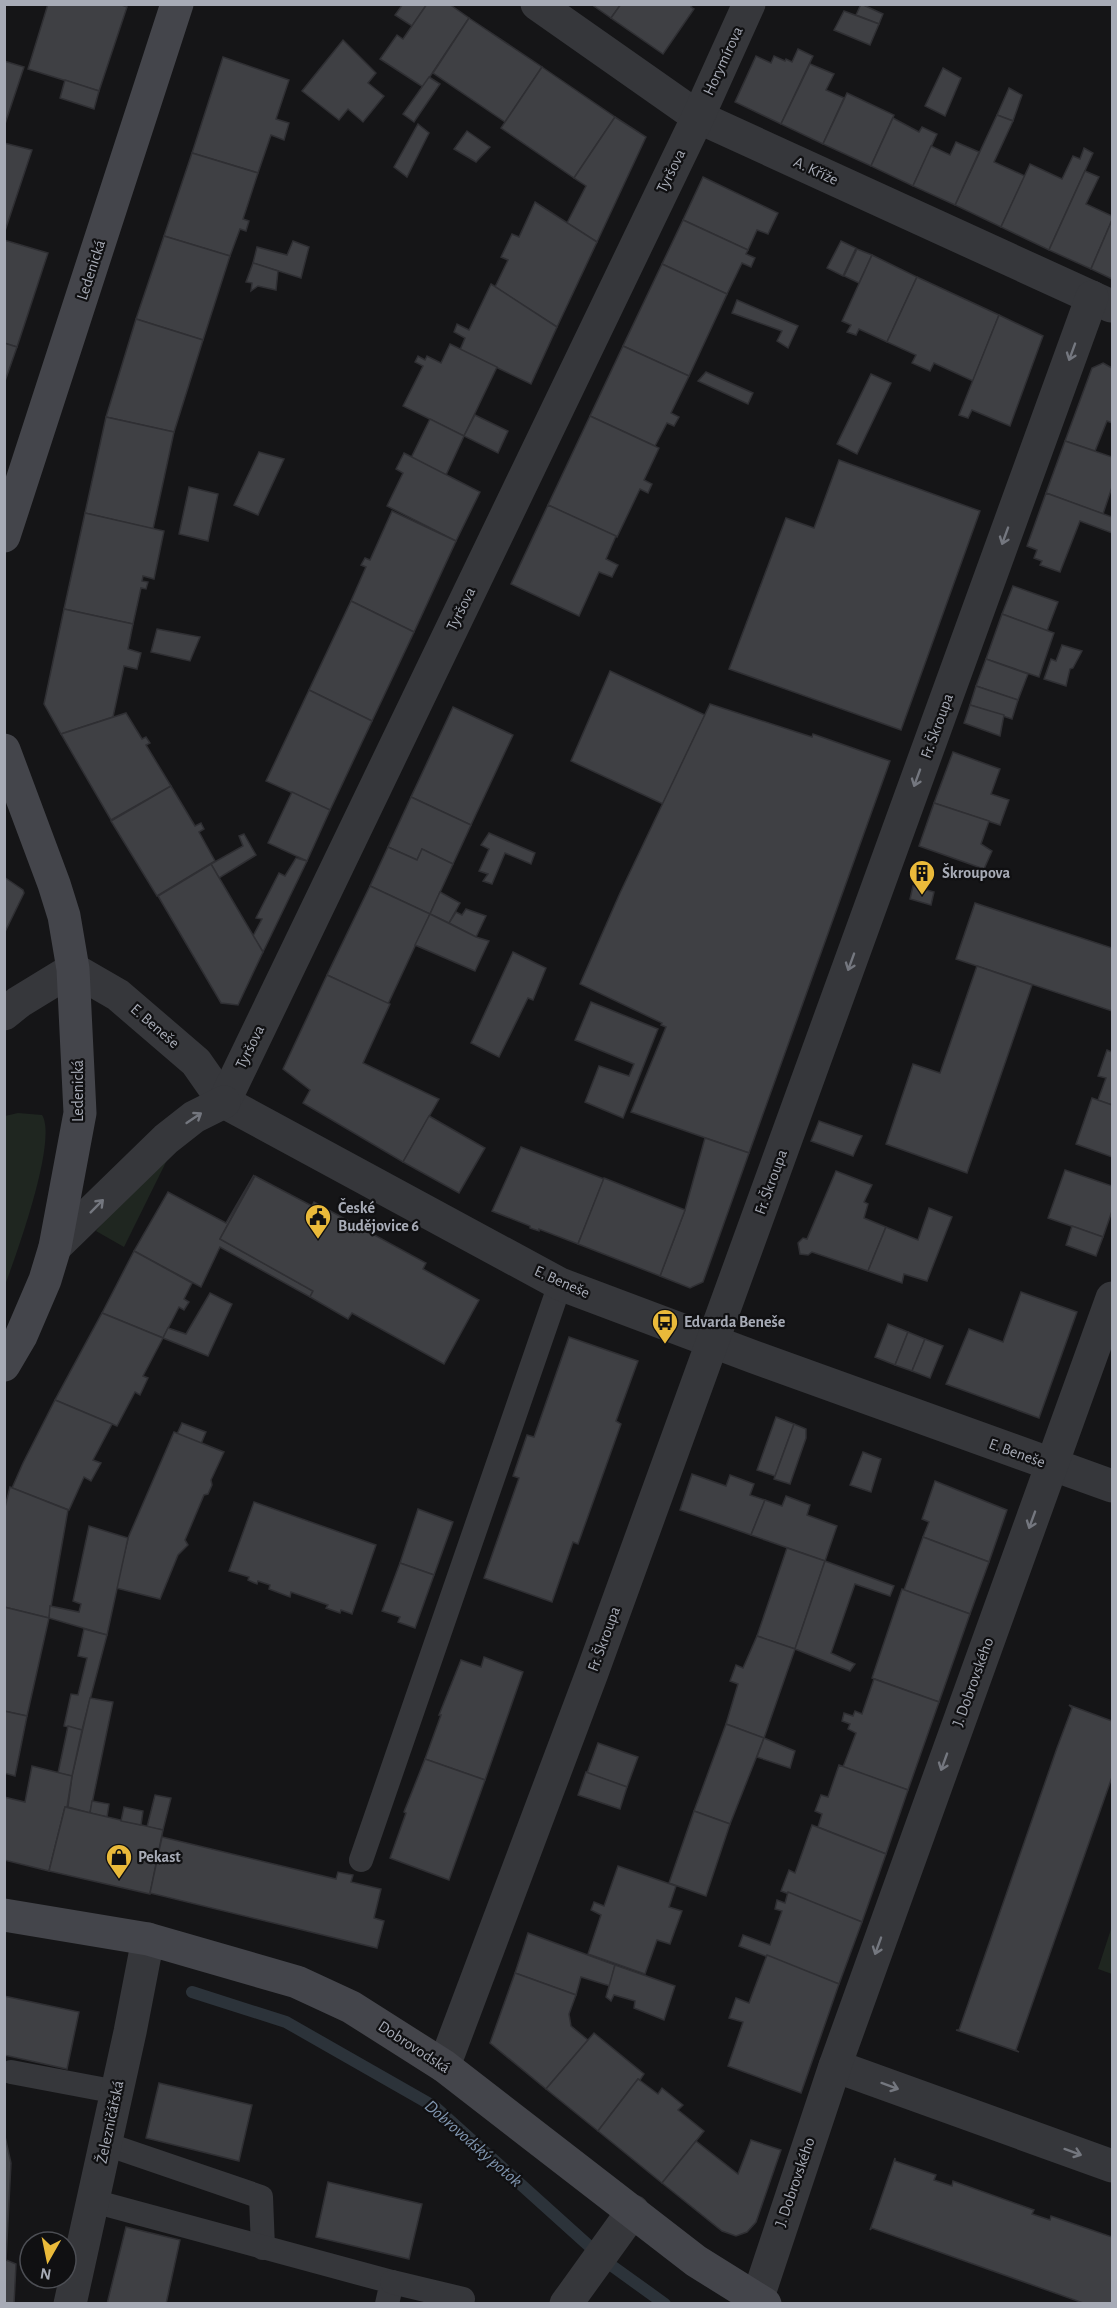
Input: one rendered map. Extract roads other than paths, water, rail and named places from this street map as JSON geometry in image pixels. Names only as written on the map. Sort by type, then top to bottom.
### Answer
[{"type":"main road","name":"Ledenická","points":[[4,536],[177,4]]},
{"type":"main road","name":"Ledenická","points":[[4,750],[13,797],[54,884],[64,916],[73,969],[80,1113],[55,1247],[36,1302],[4,1365]]},
{"type":"main road","name":"Dobrovodská","points":[[4,1915],[148,1939],[297,1982],[351,2007],[444,2066],[696,2261],[761,2302]]},
{"type":"street","name":"A. Kříže","points":[[537,4],[698,117],[1102,302]]},
{"type":"street","name":"Horymírova","points":[[698,117],[749,4]]},
{"type":"street","name":"Tyršova","points":[[224,1102],[698,117]]},
{"type":"street","name":"Fr. Škroupa","points":[[444,2066],[592,1673],[712,1341],[1102,302]]},
{"type":"street","name":"E. Beneše","points":[[73,969],[118,995],[196,1062],[224,1102],[560,1284],[1113,1486]]},
{"type":"street","points":[[4,1014],[73,969]]},
{"type":"street","name":"Ledenická","points":[[55,1247],[166,1140],[194,1117],[224,1102]]},
{"type":"street","name":"J. Dobrovského","points":[[761,2302],[835,2066],[1113,1298]]},
{"type":"street","name":"Železničářská","points":[[69,2304],[106,2144],[148,1939]]},
{"type":"street","points":[[835,2066],[1113,2166]]},
{"type":"street","points":[[566,2304],[633,2211]]},
{"type":"lane","points":[[361,1860],[560,1284]]},
{"type":"lane","points":[[11,2072],[117,2092]]},
{"type":"lane","points":[[106,2144],[261,2197],[263,2248]]},
{"type":"lane","points":[[93,2201],[263,2248],[389,2293],[463,2299]]},
{"type":"waterway","name":"Dobrovodský potok","points":[[192,1992],[286,2022],[435,2107],[608,2263],[665,2304]]},
{"type":"place","name":"Škroupova","points":[[922,896]]},
{"type":"place","name":"České Budějovice 6","points":[[318,1240]]},
{"type":"place","name":"Edvarda Beneše","points":[[665,1345]]},
{"type":"place","name":"Pekast","points":[[119,1880]]}]
